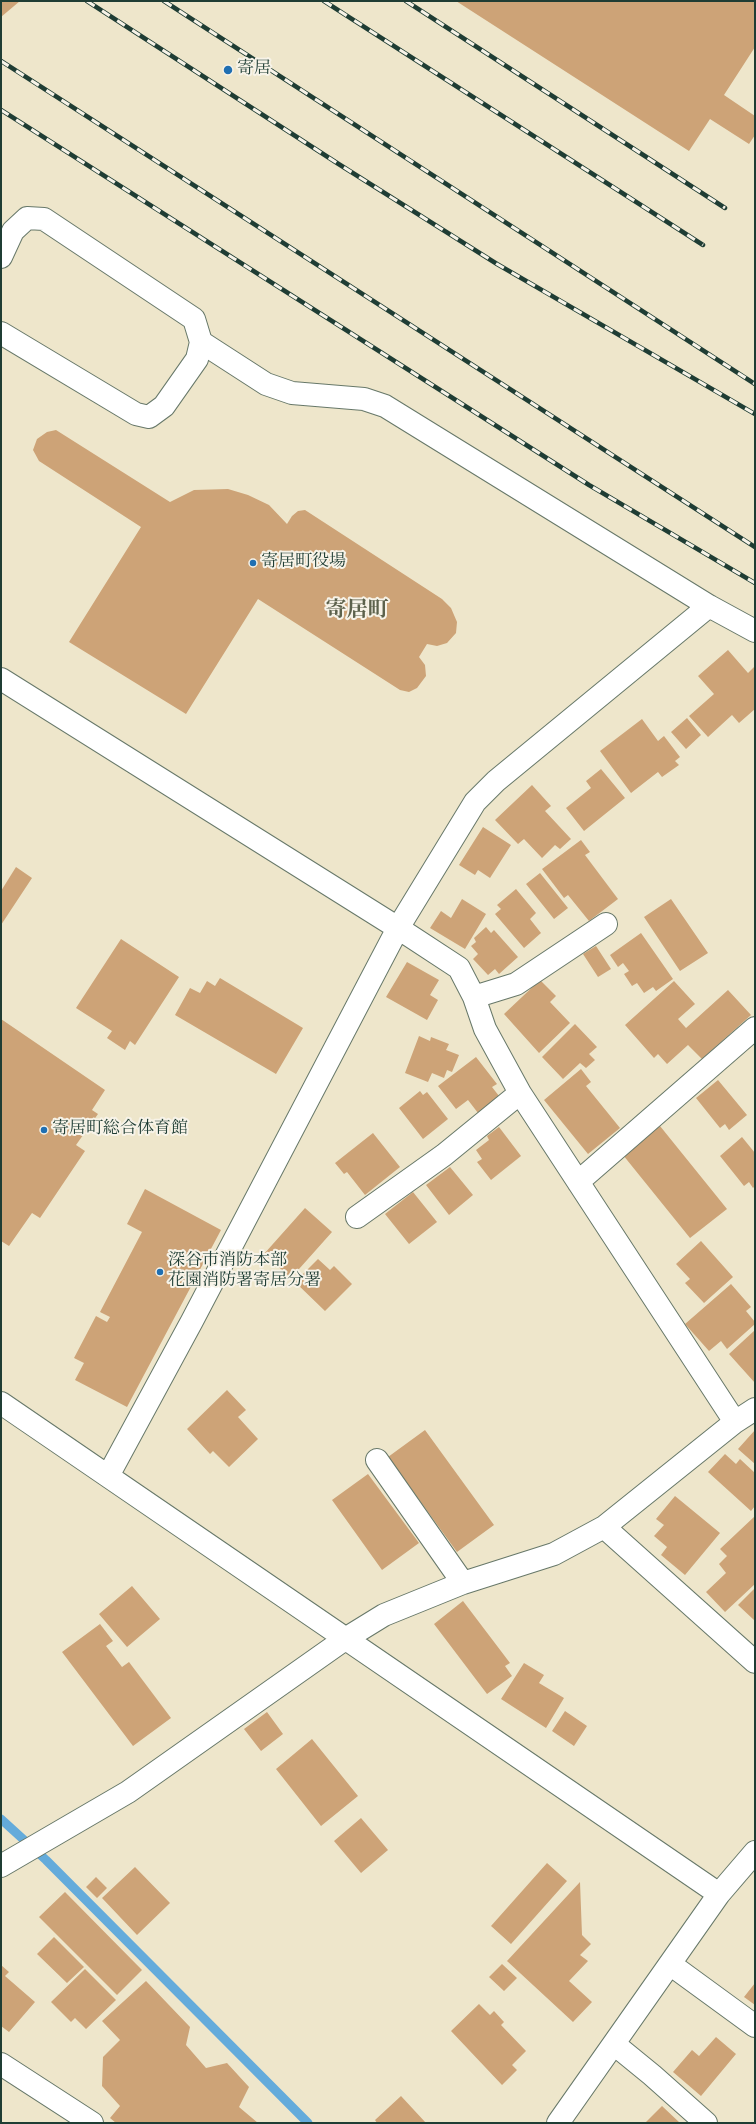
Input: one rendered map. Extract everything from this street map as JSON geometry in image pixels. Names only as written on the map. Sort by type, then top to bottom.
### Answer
[{"type":"street","points":[[1,257],[7,224],[27,218],[44,219],[194,319],[201,342],[198,359],[164,406],[150,417],[136,414],[1,333]]},
{"type":"street","points":[[201,342],[266,384],[292,393],[364,399],[384,406],[709,606],[755,631]]},
{"type":"street","points":[[108,1476],[192,1321],[398,928],[475,802],[496,781],[709,606]]},
{"type":"street","points":[[1,679],[398,928],[459,968],[474,997],[485,1029],[520,1093],[735,1422]]},
{"type":"street","points":[[474,997],[516,984],[606,924]]},
{"type":"street","points":[[578,1182],[755,1028]]},
{"type":"street","points":[[357,1217],[444,1155],[520,1093]]},
{"type":"street","points":[[1,1403],[345,1640],[719,1894]]},
{"type":"street","points":[[1,1866],[128,1792],[345,1640],[384,1615],[463,1583],[554,1554],[604,1528],[735,1422],[755,1409]]},
{"type":"street","points":[[377,1460],[463,1583]]},
{"type":"street","points":[[604,1528],[755,1662]]},
{"type":"street","points":[[558,2123],[719,1894],[755,1852]]},
{"type":"street","points":[[670,1964],[755,2026]]},
{"type":"street","points":[[614,2044],[652,2075],[706,2123]]},
{"type":"street","points":[[1,2064],[92,2123]]},
{"type":"building","points":[[1,1],[20,1],[1,17]]},
{"type":"building","points":[[456,1],[755,1],[755,47],[724,95],[755,116],[755,135],[749,144],[710,119],[689,151]]},
{"type":"building","name":"寄居町役場","points":[[56,430],[170,502],[194,490],[228,489],[248,495],[269,505],[287,524],[292,516],[298,511],[305,510],[442,599],[451,608],[457,622],[456,633],[447,643],[437,646],[427,644],[419,657],[425,665],[426,676],[417,688],[409,692],[400,690],[258,599],[186,714],[69,642],[141,527],[39,461],[33,450],[37,439],[47,432]]},
{"type":"building","points":[[728,650],[748,673],[755,666],[755,709],[739,723],[732,715],[708,737],[689,716],[714,694],[698,676]]},
{"type":"building","points":[[687,718],[701,735],[686,749],[671,732]]},
{"type":"building","points":[[642,719],[658,741],[664,736],[680,757],[675,761],[679,765],[662,777],[658,772],[631,793],[600,751]]},
{"type":"building","points":[[601,769],[625,798],[584,831],[566,808],[591,788],[586,781]]},
{"type":"building","points":[[532,785],[551,806],[545,811],[571,839],[560,849],[555,845],[542,858],[524,839],[518,844],[495,820]]},
{"type":"building","points":[[483,827],[511,845],[490,878],[478,870],[475,875],[459,865]]},
{"type":"building","points":[[581,840],[590,852],[585,855],[618,899],[589,921],[568,895],[564,898],[542,869]]},
{"type":"building","points":[[16,867],[32,878],[1,925],[1,891]]},
{"type":"building","points":[[540,873],[568,908],[554,919],[526,884]]},
{"type":"building","points":[[516,889],[536,913],[530,919],[541,933],[524,948],[495,914],[501,909],[497,905]]},
{"type":"building","points":[[462,899],[486,914],[465,949],[430,928],[441,911],[451,918]]},
{"type":"building","points":[[671,899],[708,953],[680,971],[644,917]]},
{"type":"building","points":[[486,927],[491,933],[494,930],[518,957],[499,974],[495,969],[488,975],[473,959],[478,954],[471,946],[476,942],[474,938]]},
{"type":"building","points":[[641,933],[673,979],[656,991],[653,987],[644,993],[637,983],[632,986],[624,974],[629,971],[623,963],[618,967],[610,955]]},
{"type":"building","points":[[121,939],[179,977],[135,1045],[130,1041],[125,1050],[107,1038],[112,1031],[76,1008]]},
{"type":"building","points":[[596,946],[611,969],[598,977],[583,954]]},
{"type":"building","points":[[407,962],[439,980],[430,995],[438,1000],[427,1020],[386,997]]},
{"type":"building","points":[[220,978],[303,1028],[276,1074],[175,1015],[190,988],[200,993],[207,981],[215,986]]},
{"type":"building","points":[[540,980],[556,996],[550,1002],[570,1023],[539,1053],[504,1014]]},
{"type":"building","points":[[674,981],[695,1004],[678,1019],[686,1028],[728,990],[751,1015],[702,1059],[688,1045],[667,1064],[658,1054],[654,1058],[625,1025]]},
{"type":"building","name":"寄居町総合体育館","points":[[1,1019],[105,1090],[92,1110],[98,1114],[76,1145],[85,1151],[40,1218],[32,1213],[9,1246],[1,1241]]},
{"type":"building","points":[[575,1024],[597,1047],[589,1054],[595,1060],[586,1068],[580,1063],[563,1079],[542,1057]]},
{"type":"building","points":[[419,1036],[430,1041],[431,1037],[449,1044],[446,1050],[459,1055],[452,1072],[447,1070],[444,1078],[432,1073],[428,1082],[405,1073]]},
{"type":"building","points":[[476,1057],[497,1084],[492,1087],[499,1096],[478,1113],[468,1100],[456,1109],[438,1086]]},
{"type":"building","points":[[581,1069],[591,1082],[586,1086],[620,1128],[588,1154],[544,1100]]},
{"type":"building","points":[[718,1080],[747,1115],[729,1130],[725,1124],[720,1128],[696,1098]]},
{"type":"building","points":[[420,1091],[423,1095],[427,1092],[448,1119],[423,1139],[399,1108]]},
{"type":"building","points":[[660,1126],[727,1209],[690,1238],[623,1155]]},
{"type":"building","points":[[499,1127],[521,1156],[491,1180],[477,1162],[482,1159],[476,1150],[489,1140],[487,1136]]},
{"type":"building","points":[[373,1133],[400,1167],[365,1195],[347,1172],[344,1174],[335,1163]]},
{"type":"building","points":[[742,1137],[755,1153],[755,1186],[753,1188],[749,1182],[744,1186],[720,1156]]},
{"type":"building","points":[[450,1167],[473,1195],[449,1215],[426,1185]]},
{"type":"building","name":"深谷市消防本部 花園消防署寄居分署","points":[[145,1189],[221,1230],[127,1407],[75,1380],[84,1363],[74,1358],[96,1316],[107,1322],[110,1317],[100,1312],[142,1232],[127,1224]]},
{"type":"building","points":[[413,1192],[437,1222],[409,1244],[385,1214]]},
{"type":"building","points":[[305,1208],[332,1232],[291,1278],[264,1254]]},
{"type":"building","points":[[701,1241],[733,1277],[704,1303],[685,1283],[690,1279],[676,1264]]},
{"type":"building","points":[[318,1259],[330,1270],[334,1266],[352,1284],[325,1311],[295,1282]]},
{"type":"building","points":[[731,1284],[751,1307],[746,1311],[755,1324],[727,1349],[721,1341],[709,1351],[685,1324]]},
{"type":"building","points":[[755,1330],[755,1383],[729,1354]]},
{"type":"building","points":[[227,1390],[246,1410],[238,1417],[258,1439],[229,1467],[213,1451],[210,1454],[187,1429]]},
{"type":"building","points":[[425,1430],[494,1525],[457,1552],[388,1457]]},
{"type":"building","points":[[755,1430],[755,1464],[738,1449]]},
{"type":"building","points":[[725,1454],[736,1464],[740,1459],[755,1473],[755,1506],[751,1511],[708,1472]]},
{"type":"building","points":[[368,1474],[419,1543],[382,1570],[332,1500]]},
{"type":"building","points":[[675,1496],[720,1533],[685,1575],[661,1555],[667,1547],[654,1536],[664,1525],[656,1519]]},
{"type":"building","points":[[755,1516],[755,1584],[725,1612],[706,1592],[726,1573],[719,1564],[727,1556],[720,1549]]},
{"type":"building","points":[[132,1586],[160,1619],[127,1647],[99,1614]]},
{"type":"building","points":[[755,1588],[755,1621],[738,1605]]},
{"type":"building","points":[[463,1601],[510,1663],[505,1666],[512,1676],[487,1694],[434,1624]]},
{"type":"building","points":[[100,1624],[113,1641],[106,1646],[122,1667],[129,1662],[171,1718],[133,1746],[62,1652]]},
{"type":"building","points":[[524,1663],[544,1675],[539,1683],[564,1698],[546,1728],[501,1699]]},
{"type":"building","points":[[565,1711],[587,1726],[574,1746],[552,1731]]},
{"type":"building","points":[[267,1712],[283,1734],[261,1751],[244,1729]]},
{"type":"building","points":[[312,1739],[358,1796],[321,1826],[276,1769]]},
{"type":"building","points":[[361,1818],[388,1850],[361,1873],[334,1841]]},
{"type":"building","points":[[547,1863],[567,1881],[511,1944],[491,1926]]},
{"type":"building","points":[[135,1867],[170,1903],[137,1935],[102,1898]]},
{"type":"building","points":[[96,1877],[107,1888],[97,1898],[86,1887]]},
{"type":"building","points":[[580,1882],[582,1935],[591,1944],[580,1955],[588,1961],[569,1981],[592,2002],[573,2022],[507,1961]]},
{"type":"building","points":[[65,1892],[142,1970],[117,1995],[39,1917]]},
{"type":"building","points":[[54,1937],[84,1967],[67,1983],[37,1954]]},
{"type":"building","points":[[502,1964],[517,1978],[504,1991],[489,1977]]},
{"type":"building","points":[[1,1965],[9,1972],[5,1976],[35,2002],[9,2032],[1,2026]]},
{"type":"building","points":[[85,1969],[116,2000],[86,2029],[75,2018],[71,2022],[51,2002]]},
{"type":"building","points":[[146,1981],[190,2027],[186,2045],[206,2068],[227,2063],[249,2087],[239,2107],[258,2123],[116,2123],[110,2118],[120,2106],[102,2086],[103,2057],[120,2040],[102,2021]]},
{"type":"building","points":[[755,1983],[755,2005],[744,1997]]},
{"type":"building","points":[[479,2004],[490,2015],[494,2011],[504,2022],[501,2025],[526,2051],[512,2065],[517,2070],[502,2085],[451,2031]]},
{"type":"building","points":[[716,2037],[736,2054],[701,2096],[673,2072],[692,2050],[699,2056]]},
{"type":"building","points":[[401,2096],[426,2123],[377,2123],[375,2120]]},
{"type":"building","points":[[662,2106],[680,2123],[645,2123]]},
{"type":"waterway","points":[[1,1819],[46,1860],[308,2123]]},
{"type":"railway","points":[[87,1],[337,163],[497,264],[755,414]]},
{"type":"railway","points":[[164,1],[755,384]]},
{"type":"railway","points":[[324,1],[703,245]]},
{"type":"railway","points":[[406,1],[725,208]]},
{"type":"railway","points":[[1,61],[755,547]]},
{"type":"railway","points":[[1,110],[589,485],[755,583]]},
{"type":"place","name":"寄居","points":[[228,70]]},
{"type":"place","name":"寄居町役場","points":[[253,563]]},
{"type":"place","name":"寄居町総合体育館","points":[[44,1130]]},
{"type":"place","name":"深谷市消防本部 花園消防署寄居分署","points":[[160,1272]]},
{"type":"district","name":"寄居町","points":[[357,612]]}]
